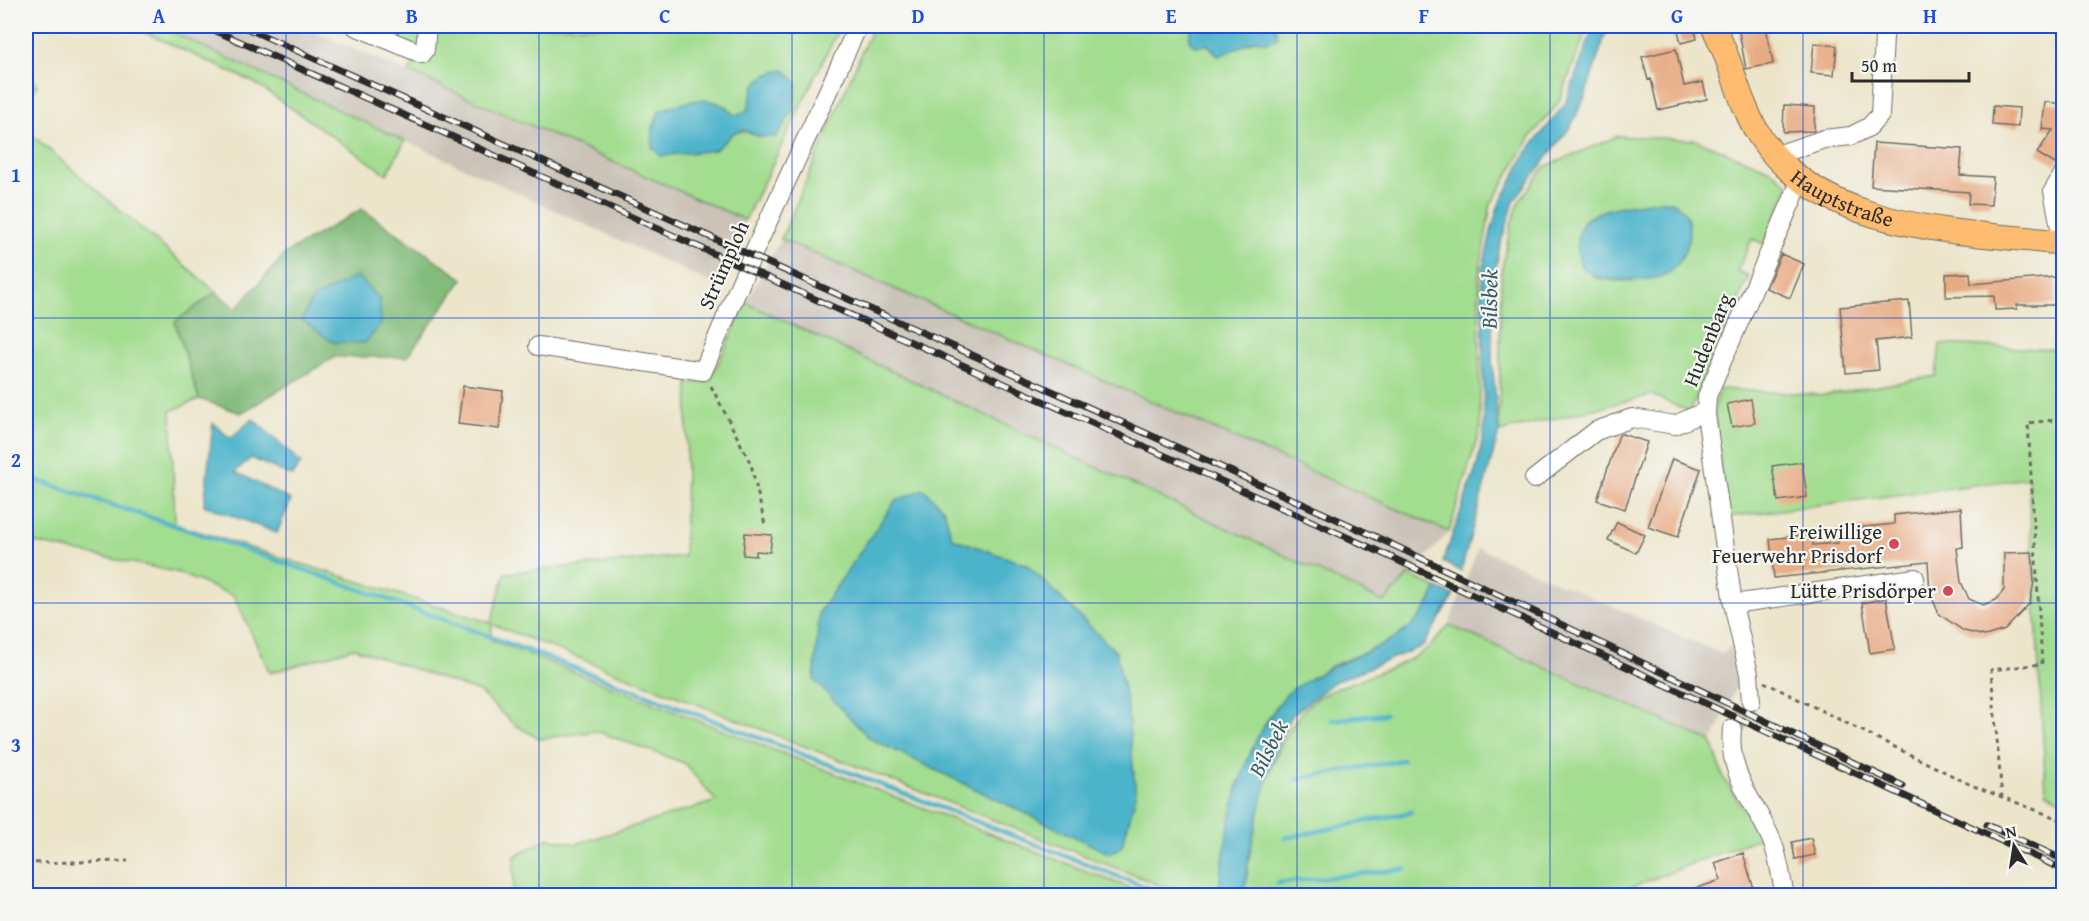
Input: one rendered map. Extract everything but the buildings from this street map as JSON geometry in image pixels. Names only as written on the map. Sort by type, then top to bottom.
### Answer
[{"type":"main road","name":"Hauptstraße","points":[[1713,26],[1743,105],[1759,134],[1774,156],[1800,182],[1832,200],[1898,221],[2063,243]]},
{"type":"street","points":[[360,27],[422,54],[425,50],[427,26]]},
{"type":"street","name":"Strümploh","points":[[703,371],[752,256],[858,26]]},
{"type":"street","points":[[1774,156],[1824,139],[1851,136],[1869,127],[1880,115],[1884,37]]},
{"type":"street","points":[[2063,243],[2053,191],[2064,173]]},
{"type":"street","name":"Hudenbarg","points":[[1751,701],[1749,674],[1733,604],[1706,411],[1707,396],[1800,182]]},
{"type":"street","points":[[538,346],[703,371]]},
{"type":"street","points":[[1534,479],[1596,431],[1632,418],[1675,425],[1706,411]]},
{"type":"street","points":[[1733,604],[1916,578]]},
{"type":"street","points":[[1732,729],[1731,740],[1737,776],[1772,842],[1785,896]]},
{"type":"path","points":[[703,371],[751,464],[765,525]]},
{"type":"path","points":[[2002,798],[1992,670],[2042,664],[2028,423],[2064,419]]},
{"type":"path","points":[[1749,674],[1971,785],[2064,820]]},
{"type":"path","points":[[26,863],[129,861]]},
{"type":"shaded area","points":[[159,26],[302,26],[745,220],[724,289]]},
{"type":"shaded area","points":[[781,239],[1449,532],[1385,602],[746,303]]},
{"type":"shaded area","points":[[1478,548],[1722,654],[1732,645],[1737,685],[1712,742],[1449,625]]},
{"type":"green space","points":[[131,26],[159,26],[405,141],[387,174],[253,82]]},
{"type":"green space","points":[[334,26],[840,26],[745,220],[409,72],[415,62]],"holes":[[[754,85],[760,137],[746,132],[735,133],[715,150],[653,129],[659,111],[675,105],[727,106],[735,117],[748,110]]]},
{"type":"green space","points":[[873,26],[1588,26],[1559,102],[1530,138],[1491,204],[1479,274],[1480,430],[1449,532],[781,239]]},
{"type":"green space","points":[[26,69],[37,85],[26,104]]},
{"type":"green space","points":[[26,130],[216,292],[175,322],[199,399],[171,411],[175,524],[491,623],[505,573],[684,556],[688,383],[709,383],[746,303],[1384,602],[1409,575],[1436,588],[1432,601],[1411,628],[1386,644],[1328,667],[1238,782],[1218,896],[1185,895],[492,624],[491,640],[1148,895],[513,895],[515,856],[549,838],[576,844],[716,801],[684,763],[596,731],[540,739],[515,725],[479,692],[354,648],[270,673],[234,596],[176,572],[26,541]],"holes":[[[944,510],[952,538],[1027,565],[1122,846],[1110,853],[869,738],[819,612],[858,559]]]},
{"type":"green space","points":[[1618,136],[1696,140],[1771,170],[1789,185],[1764,244],[1752,239],[1737,271],[1749,276],[1690,412],[1652,395],[1499,432],[1501,273],[1511,225],[1520,200],[1544,167]],"holes":[[[1661,200],[1688,222],[1687,241],[1681,256],[1672,267],[1660,275],[1629,281],[1594,278],[1583,221],[1592,215],[1611,208]]]},
{"type":"green space","points":[[362,209],[463,279],[407,357],[335,357],[241,413],[199,399],[175,322],[216,292],[236,309],[286,253]]},
{"type":"green space","points":[[1940,344],[2063,350],[2063,802],[2046,792],[2028,478],[1727,517],[1714,409],[1719,389],[1826,395],[1936,376]]},
{"type":"green space","points":[[1449,625],[1712,742],[1724,779],[1762,837],[1611,895],[1244,896],[1252,843],[1266,782],[1277,753],[1291,727],[1308,706],[1328,692],[1409,660],[1431,645]]},
{"type":"water","points":[[1192,26],[1275,26],[1278,38],[1267,42],[1255,40],[1219,56],[1208,45],[1194,46],[1189,40]]},
{"type":"water","name":"Bilsbek","points":[[1594,26],[1608,26],[1585,97],[1571,126],[1515,199],[1500,245],[1493,282],[1492,361],[1499,432],[1461,571],[1443,562],[1477,465],[1484,432],[1482,273],[1491,232],[1498,207],[1527,152],[1565,104]]},
{"type":"water","points":[[785,70],[797,83],[793,110],[776,137],[760,137],[744,130],[735,132],[715,150],[661,156],[652,147],[653,129],[659,111],[690,101],[709,100],[727,108],[735,116],[748,110],[752,93],[762,78],[768,74]]},
{"type":"water","points":[[1661,200],[1678,205],[1688,221],[1689,230],[1681,260],[1668,273],[1648,279],[1608,280],[1592,275],[1581,266],[1577,245],[1579,230],[1587,220],[1612,208]]},
{"type":"water","points":[[357,276],[380,300],[381,324],[365,343],[333,342],[302,320],[312,299]]},
{"type":"water","points":[[253,419],[301,463],[292,476],[251,458],[235,472],[291,500],[277,533],[204,505],[213,423],[230,438]]},
{"type":"water","points":[[924,489],[944,510],[952,538],[1027,565],[1116,652],[1127,704],[1136,796],[1122,846],[1110,854],[869,738],[814,680],[819,612],[895,501]]},
{"type":"water","name":"Bilsbek","points":[[1436,588],[1454,595],[1423,646],[1334,682],[1290,717],[1268,773],[1249,856],[1244,895],[1218,895],[1237,790],[1256,740],[1269,717],[1293,689],[1326,670],[1399,635],[1414,623],[1427,607]]},
{"type":"waterway","points":[[26,477],[315,573],[458,625],[743,731],[1169,896]]},
{"type":"waterway","points":[[1332,720],[1385,714]]},
{"type":"waterway","points":[[1297,779],[1403,760]]},
{"type":"waterway","points":[[1285,838],[1411,812]]},
{"type":"waterway","points":[[1277,883],[1406,869]]},
{"type":"tunnel","points":[[1732,729],[1751,701]]},
{"type":"railway","points":[[205,26],[1369,547],[2064,870]]},
{"type":"railway","points":[[242,26],[1374,536],[1903,786]]},
{"type":"railway","points":[[1987,825],[2064,860]]},
{"type":"place","name":"Freiwillige Feuerwehr Prisdorf","points":[[1894,544]]},
{"type":"place","name":"Lütte Prisdörper","points":[[1948,591]]}]
